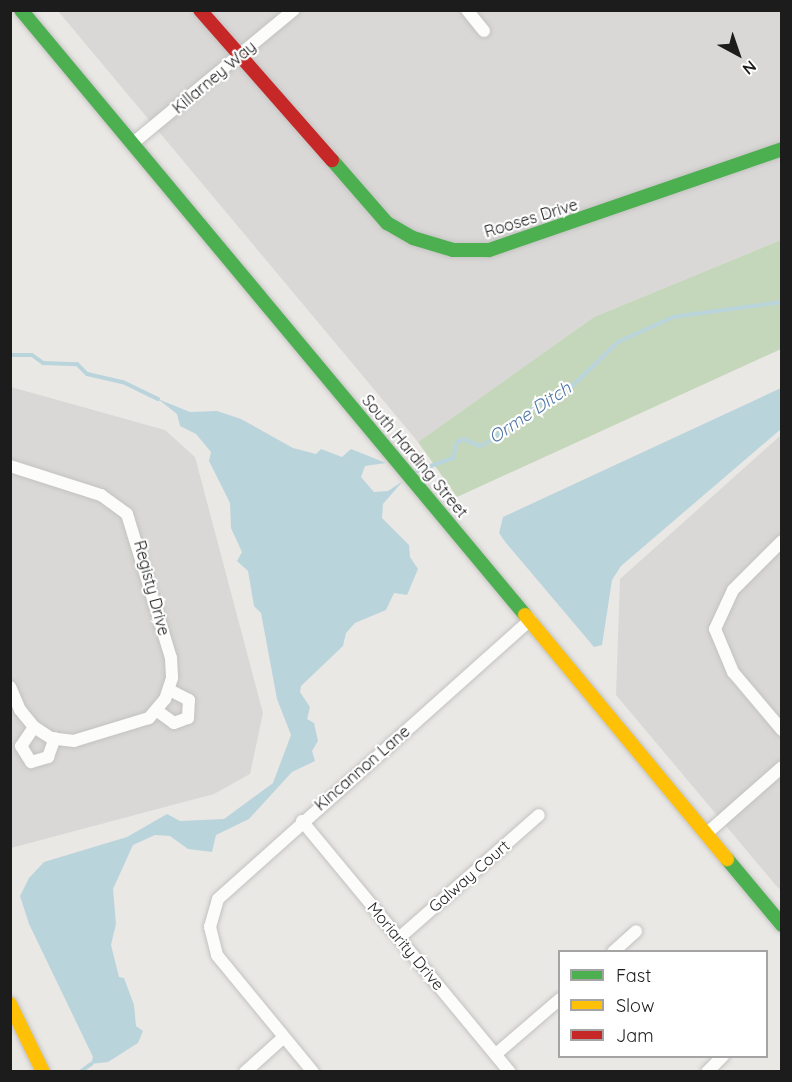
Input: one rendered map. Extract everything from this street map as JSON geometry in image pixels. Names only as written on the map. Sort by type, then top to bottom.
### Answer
[{"type":"street","name":"South Harding Street","points":[[21,10],[782,925]]},
{"type":"street","name":"Rooses Drive","points":[[200,10],[238,57],[387,223],[413,238],[453,250],[489,250],[530,239],[782,149]]},
{"type":"street","name":"Killarney Way","points":[[133,143],[294,10]]},
{"type":"street","points":[[467,10],[484,31]]},
{"type":"street","name":"Registy Drive","points":[[10,466],[101,495],[127,514],[171,658],[169,690],[156,710],[136,725],[86,738],[55,738]]},
{"type":"street","points":[[782,541],[733,590],[715,629],[733,672],[782,730]]},
{"type":"street","name":"Kincannon Lane","points":[[284,1037],[220,960],[210,927],[214,907],[225,888],[530,620]]},
{"type":"street","points":[[10,687],[20,710],[34,727],[55,738],[48,758],[31,762],[21,746],[34,727]]},
{"type":"street","points":[[156,710],[174,723],[188,718],[189,700],[169,690]]},
{"type":"street","points":[[706,834],[782,767]]},
{"type":"street","name":"Galway Court","points":[[399,938],[539,815]]},
{"type":"street","name":"Moriarity Drive","points":[[302,821],[510,1071]]},
{"type":"street","points":[[614,950],[636,932]]},
{"type":"street","points":[[496,1054],[558,1001]]},
{"type":"street","points":[[10,1004],[43,1071]]},
{"type":"street","points":[[245,1071],[284,1037],[313,1071]]},
{"type":"street","points":[[706,1071],[721,1058]]},
{"type":"shaded area","points":[[58,11],[781,11],[781,240],[594,317],[418,442]]},
{"type":"shaded area","points":[[11,387],[165,430],[195,457],[263,713],[250,774],[214,794],[11,848]]},
{"type":"shaded area","points":[[781,435],[782,886],[779,889],[616,695],[620,579]]},
{"type":"green space","points":[[781,240],[781,349],[457,497],[418,442],[594,317]]},
{"type":"water","points":[[781,388],[781,429],[621,566],[612,580],[602,645],[594,647],[499,533],[503,517]]},
{"type":"water","points":[[158,399],[190,412],[217,411],[241,419],[293,448],[316,454],[321,449],[342,457],[351,449],[386,463],[365,466],[361,477],[374,492],[388,491],[403,481],[383,504],[382,518],[409,545],[410,557],[418,569],[407,595],[394,593],[386,610],[355,623],[346,633],[343,646],[301,686],[300,692],[310,707],[307,719],[314,723],[318,741],[312,751],[315,761],[292,772],[249,819],[216,835],[212,852],[188,849],[170,836],[155,835],[133,845],[113,889],[116,924],[111,945],[119,977],[124,978],[134,1005],[136,1026],[143,1031],[138,1043],[108,1062],[91,1064],[93,1057],[29,924],[20,896],[29,878],[44,862],[127,837],[167,814],[180,821],[224,819],[273,783],[291,735],[277,699],[261,613],[254,606],[248,571],[237,561],[242,552],[231,528],[230,503],[209,461],[211,452],[196,434],[180,426],[177,414]]},
{"type":"waterway","name":"Orme Ditch","points":[[417,471],[453,458],[457,442],[464,439],[479,446],[485,444],[535,407],[564,394],[618,342],[673,317],[782,302]]},
{"type":"waterway","points":[[10,355],[32,355],[43,363],[77,364],[87,374],[123,382],[158,399]]},
{"type":"waterway","points":[[412,462],[428,469]]},
{"type":"waterway","name":"Orme Ditch","points":[[80,1072],[91,1064]]},
{"type":"traffic: fast","points":[[21,10],[525,615]]},
{"type":"traffic: fast","points":[[332,160],[387,223],[413,238],[453,250],[489,250],[782,149]]},
{"type":"traffic: fast","points":[[727,859],[782,925]]},
{"type":"traffic: slow","points":[[525,615],[727,859]]},
{"type":"traffic: slow","points":[[10,1004],[43,1072]]},
{"type":"traffic: jam","points":[[200,10],[332,160]]}]
